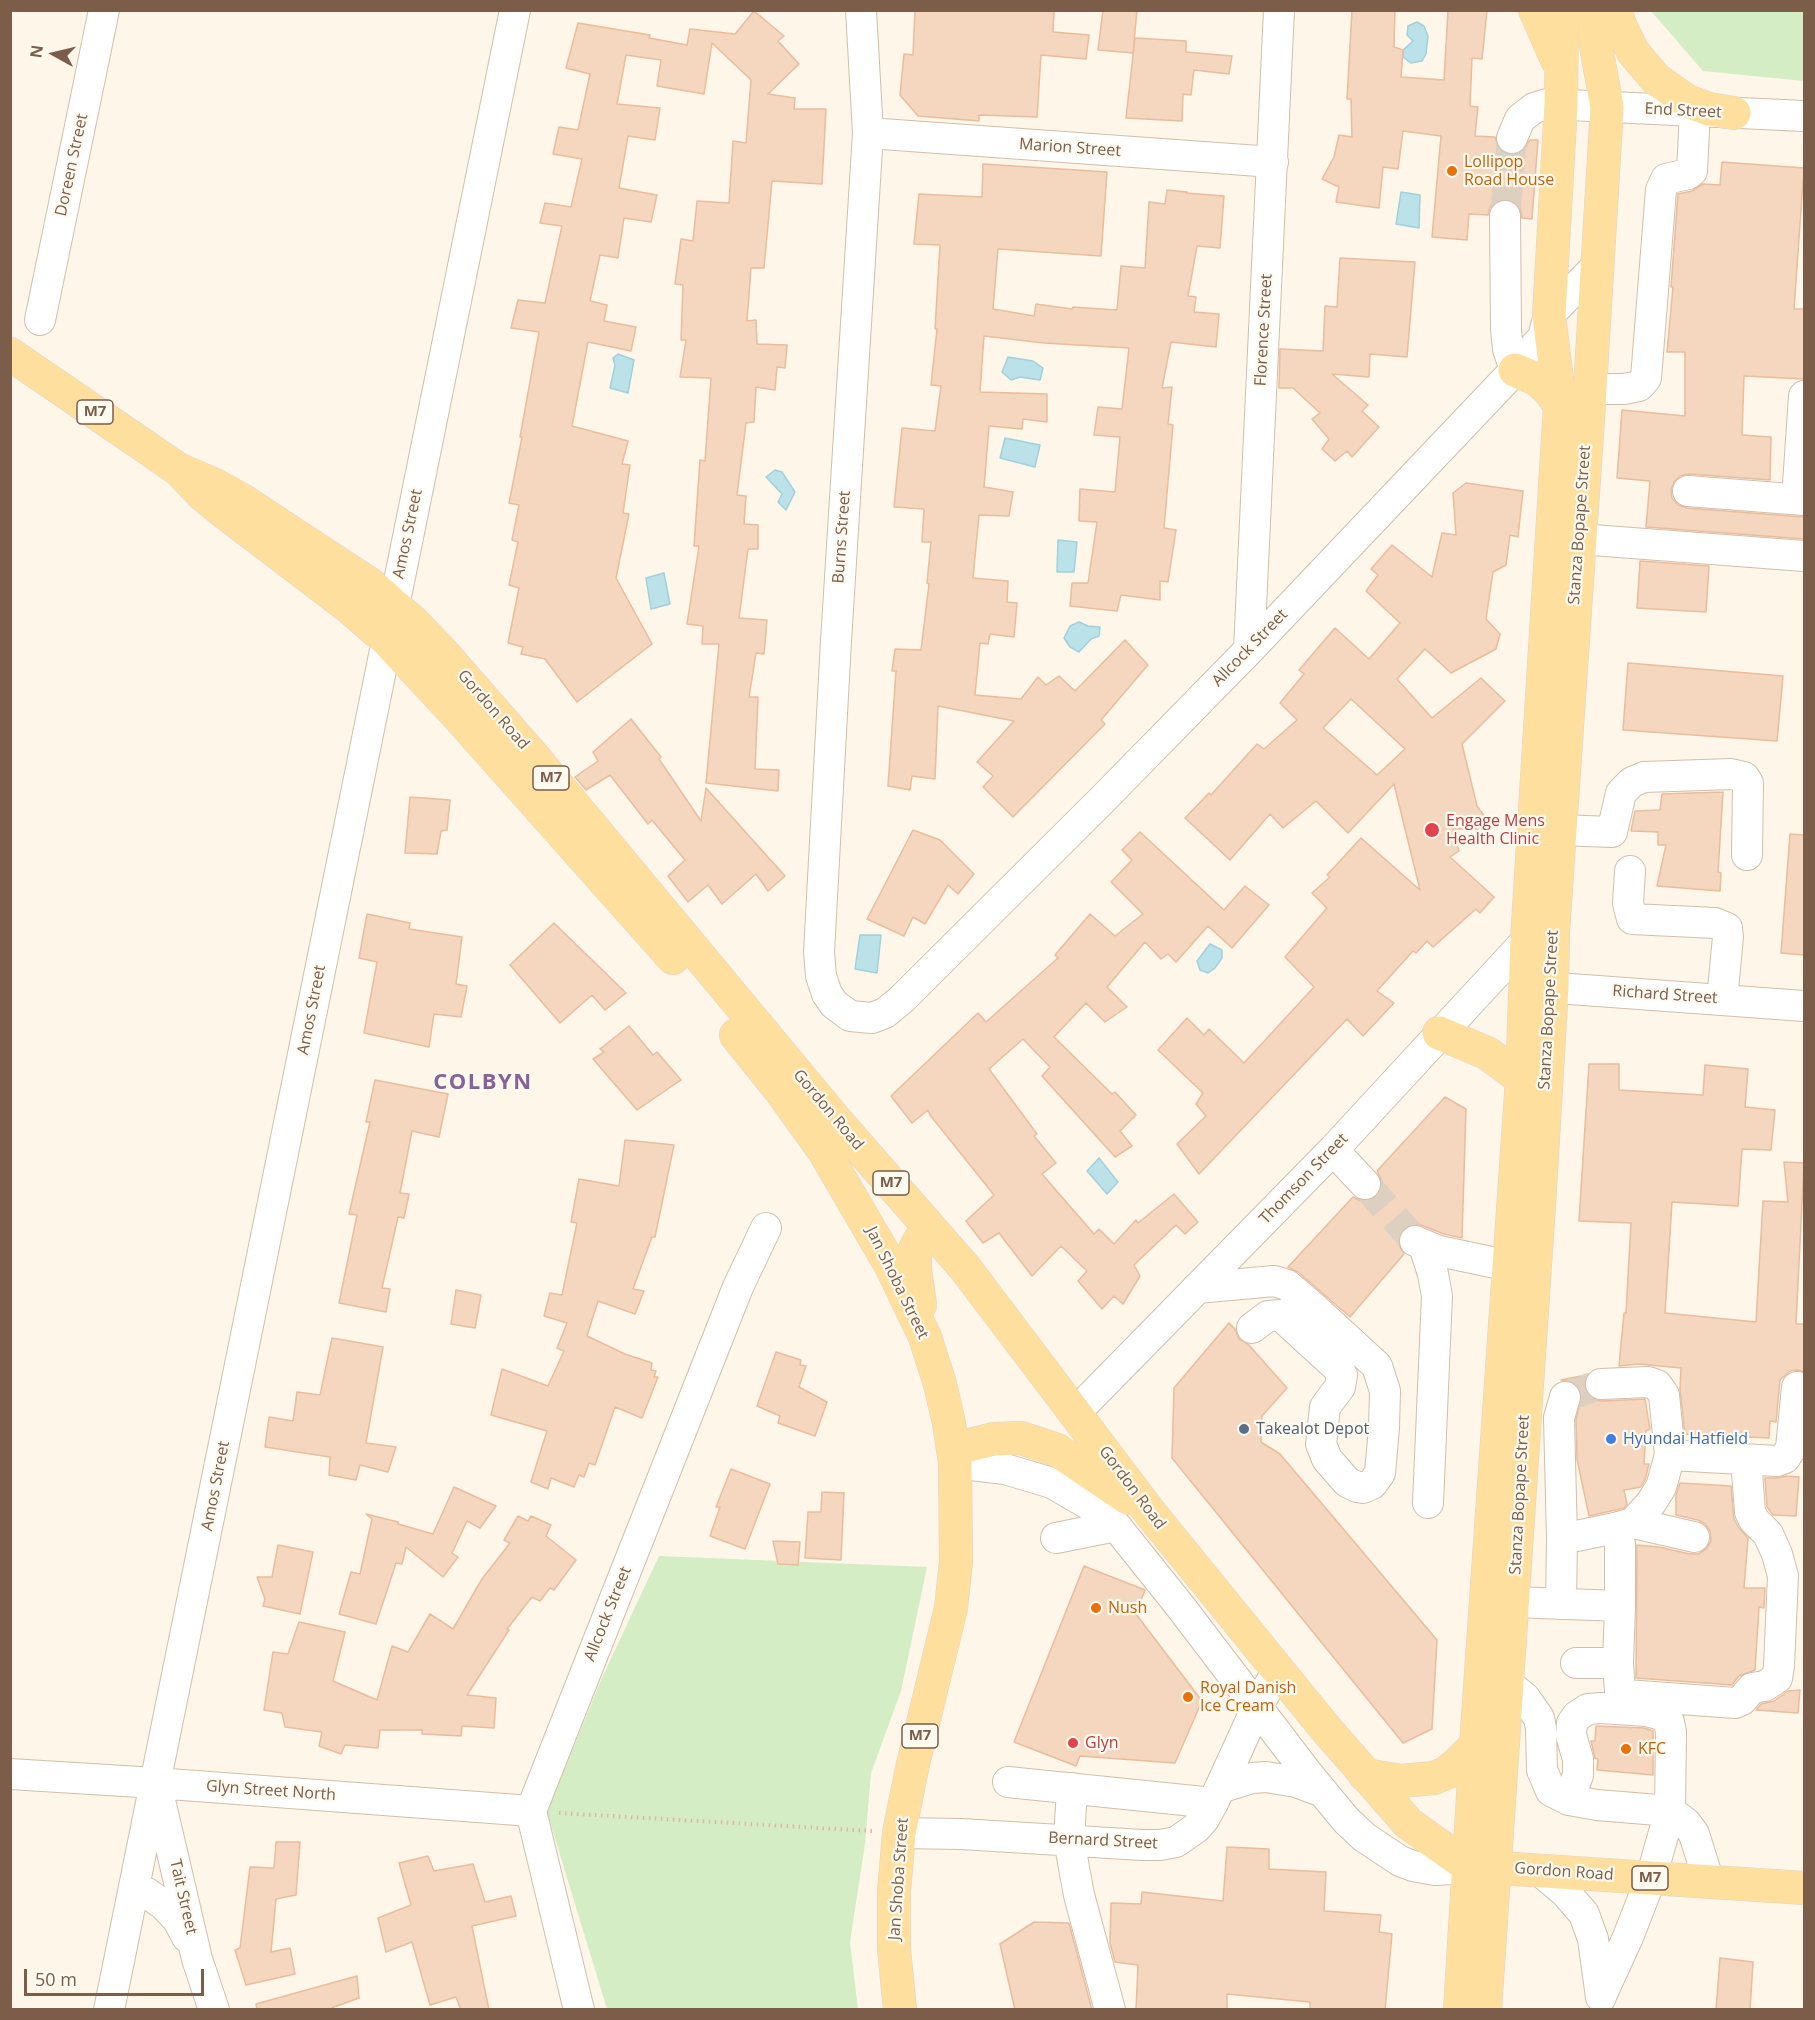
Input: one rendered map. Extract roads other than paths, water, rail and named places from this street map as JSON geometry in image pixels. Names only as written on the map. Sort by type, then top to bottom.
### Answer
[{"type":"main road","points":[[1534,10],[1562,70]]},
{"type":"main road","name":"Stanza Bopape Street","points":[[1460,2010],[1508,1683],[1513,1602],[1539,986],[1527,940],[1560,405],[1549,315],[1561,104],[1563,10]]},
{"type":"main road","name":"Stanza Bopape Street","points":[[1485,2010],[1482,1867],[1476,1745],[1522,1079],[1539,986],[1553,932],[1560,830],[1607,107],[1595,41],[1595,10]]},
{"type":"main road","points":[[1615,10],[1633,52],[1656,79],[1687,101],[1709,109],[1734,113]]},
{"type":"main road","name":"Gordon Road","points":[[10,354],[178,470],[224,512],[350,608],[386,639],[543,810],[681,968]]},
{"type":"main road","points":[[1515,370],[1538,380],[1560,405]]},
{"type":"main road","name":"Gordon Road","points":[[178,470],[215,485],[268,516],[371,585],[442,652],[538,762],[764,1035],[964,1268],[1151,1514],[1365,1775],[1408,1823],[1482,1867],[1804,1888]]},
{"type":"main road","name":"Jan Shoba Street","points":[[681,968],[781,1091],[824,1151],[891,1266],[925,1336],[940,1384],[954,1456],[957,1531],[951,1608],[913,1764],[899,1833],[894,1892],[894,1948],[900,2010]]},
{"type":"main road","points":[[1439,1033],[1487,1053],[1522,1079]]},
{"type":"main road","points":[[925,1336],[914,1258],[917,1243],[931,1229]]},
{"type":"main road","points":[[954,1456],[973,1443],[1011,1438],[1040,1443],[1057,1450],[1151,1514]]},
{"type":"main road","points":[[1365,1775],[1401,1781],[1434,1778],[1446,1773],[1476,1745]]},
{"type":"street","name":"Doreen Street","points":[[40,320],[104,10]]},
{"type":"street","name":"Amos Street","points":[[109,2010],[515,10]]},
{"type":"street","name":"Burns Street","points":[[861,10],[868,133],[835,653],[819,952],[824,985],[834,1004],[850,1017],[861,1019],[872,1018],[885,1012]]},
{"type":"street","name":"Florence Street","points":[[1249,650],[1279,10]]},
{"type":"street","name":"End Street","points":[[1512,138],[1520,119],[1534,108],[1547,104],[1804,116]]},
{"type":"street","points":[[1590,389],[1624,389],[1639,386],[1646,378],[1662,190],[1666,179],[1692,171],[1695,111]]},
{"type":"street","name":"Marion Street","points":[[868,133],[1273,162]]},
{"type":"street","points":[[1505,216],[1506,330],[1508,349],[1515,370]]},
{"type":"street","name":"Allcock Street","points":[[885,1012],[902,999],[1078,824],[1249,650],[1515,370],[1543,337],[1549,315],[1596,267]]},
{"type":"street","points":[[1688,490],[1801,499],[1804,396]]},
{"type":"street","points":[[1579,539],[1804,556]]},
{"type":"street","points":[[1560,830],[1611,832],[1621,793],[1632,782],[1644,777],[1731,774],[1744,777],[1749,783],[1747,855]]},
{"type":"street","points":[[1630,871],[1628,903],[1632,919],[1715,923],[1726,928],[1728,937],[1722,1000]]},
{"type":"street","name":"Thomson Street","points":[[1075,1413],[1333,1150],[1527,940]]},
{"type":"street","name":"Richard Street","points":[[1539,986],[1804,1006]]},
{"type":"street","points":[[1333,1150],[1365,1184]]},
{"type":"street","name":"Allcock Street","points":[[531,1810],[738,1287],[766,1228]]},
{"type":"street","points":[[1428,1503],[1437,1296],[1420,1243],[1439,1251],[1509,1266]]},
{"type":"street","points":[[1240,1245],[1274,1281]]},
{"type":"street","points":[[1197,1288],[1274,1281],[1287,1285],[1348,1359],[1281,1315],[1268,1316],[1252,1328]]},
{"type":"street","points":[[1601,1384],[1647,1382],[1658,1385],[1664,1395],[1670,1455],[1661,1487],[1651,1503],[1624,1525],[1620,1545],[1618,1663],[1620,1692],[1626,1695],[1735,1703],[1742,1700],[1752,1688],[1765,1686],[1777,1678],[1783,1576],[1768,1534],[1754,1520],[1750,1512],[1746,1459]]},
{"type":"street","points":[[1670,1455],[1777,1461],[1785,1458],[1791,1448],[1797,1387]]},
{"type":"street","points":[[1561,1604],[1559,1418],[1565,1397]]},
{"type":"street","name":"Gordon Road","points":[[954,1456],[1052,1483],[1075,1496],[1116,1526],[1323,1792],[1364,1838],[1400,1861],[1413,1866],[1435,1870],[1482,1867]]},
{"type":"street","points":[[1075,1496],[1056,1538],[1116,1526]]},
{"type":"street","points":[[1562,1539],[1624,1525],[1694,1538]]},
{"type":"street","points":[[1513,1602],[1620,1606]]},
{"type":"street","points":[[1576,1663],[1618,1663]]},
{"type":"street","name":"Bernard Street","points":[[899,1833],[961,1834],[1142,1845],[1170,1844],[1196,1828],[1204,1819],[1257,1707],[1278,1670]]},
{"type":"street","points":[[1508,1683],[1533,1708],[1539,1718],[1542,1770],[1546,1784],[1551,1791],[1569,1800],[1597,1805],[1670,1811],[1686,1823],[1694,1834],[1709,1882]]},
{"type":"street","points":[[1569,1800],[1578,1775],[1571,1734],[1572,1723],[1577,1716],[1588,1709],[1647,1711],[1665,1716],[1669,1722],[1671,1751],[1670,1811],[1651,1878],[1600,2003]]},
{"type":"street","name":"Glyn Street North","points":[[10,1774],[531,1810]]},
{"type":"street","points":[[1008,1782],[1072,1788],[1216,1795],[1239,1781],[1266,1777],[1296,1782],[1323,1792]]},
{"type":"street","name":"Tait Street","points":[[156,1783],[197,1959],[214,2010]]},
{"type":"street","points":[[1072,1788],[1069,1840],[1079,1895],[1110,2010]]},
{"type":"street","points":[[531,1810],[579,2010]]},
{"type":"street","points":[[1540,1871],[1565,1892],[1584,1914],[1593,1939],[1600,2003]]},
{"type":"street","points":[[134,1889],[154,1897],[174,1914],[197,1959]]},
{"type":"water","points":[[1417,22],[1424,26],[1428,36],[1426,54],[1422,61],[1411,63],[1403,57],[1403,50],[1413,41],[1407,35],[1408,26]]},
{"type":"water","points":[[1401,192],[1420,195],[1419,228],[1396,224]]},
{"type":"water","points":[[618,354],[634,360],[628,393],[610,388],[615,365],[613,358]]},
{"type":"water","points":[[1008,357],[1033,361],[1043,368],[1040,380],[1020,377],[1011,380],[1002,372]]},
{"type":"water","points":[[1005,438],[1040,445],[1035,467],[1000,458]]},
{"type":"water","points":[[775,470],[782,472],[795,492],[786,510],[778,502],[782,494],[766,477]]},
{"type":"water","points":[[1058,540],[1077,542],[1074,572],[1057,572]]},
{"type":"water","points":[[664,573],[670,604],[651,609],[646,578]]},
{"type":"water","points":[[1079,622],[1088,626],[1100,627],[1099,636],[1091,639],[1079,652],[1070,647],[1064,638],[1070,626]]},
{"type":"water","points":[[860,935],[881,935],[877,973],[855,969]]},
{"type":"water","points":[[1210,944],[1222,950],[1222,958],[1208,973],[1200,970],[1197,961]]},
{"type":"water","points":[[1099,1158],[1118,1182],[1107,1194],[1087,1171]]},
{"type":"tunnel","points":[[1505,216],[1512,138]]},
{"type":"tunnel","points":[[1365,1184],[1415,1241]]},
{"type":"tunnel","points":[[1565,1397],[1601,1384]]},
{"type":"place","name":"Lollipop Road House","points":[[1452,171]]},
{"type":"place","name":"Engage Mens Health Clinic","points":[[1432,830]]},
{"type":"place","name":"Takealot Depot","points":[[1244,1429]]},
{"type":"place","name":"Hyundai Hatfield","points":[[1611,1439]]},
{"type":"place","name":"Nush","points":[[1096,1608]]},
{"type":"place","name":"Royal Danish Ice Cream","points":[[1188,1697]]},
{"type":"place","name":"Glyn","points":[[1073,1743]]},
{"type":"place","name":"KFC","points":[[1626,1749]]},
{"type":"district","name":"COLBYN","points":[[483,1083]]}]
